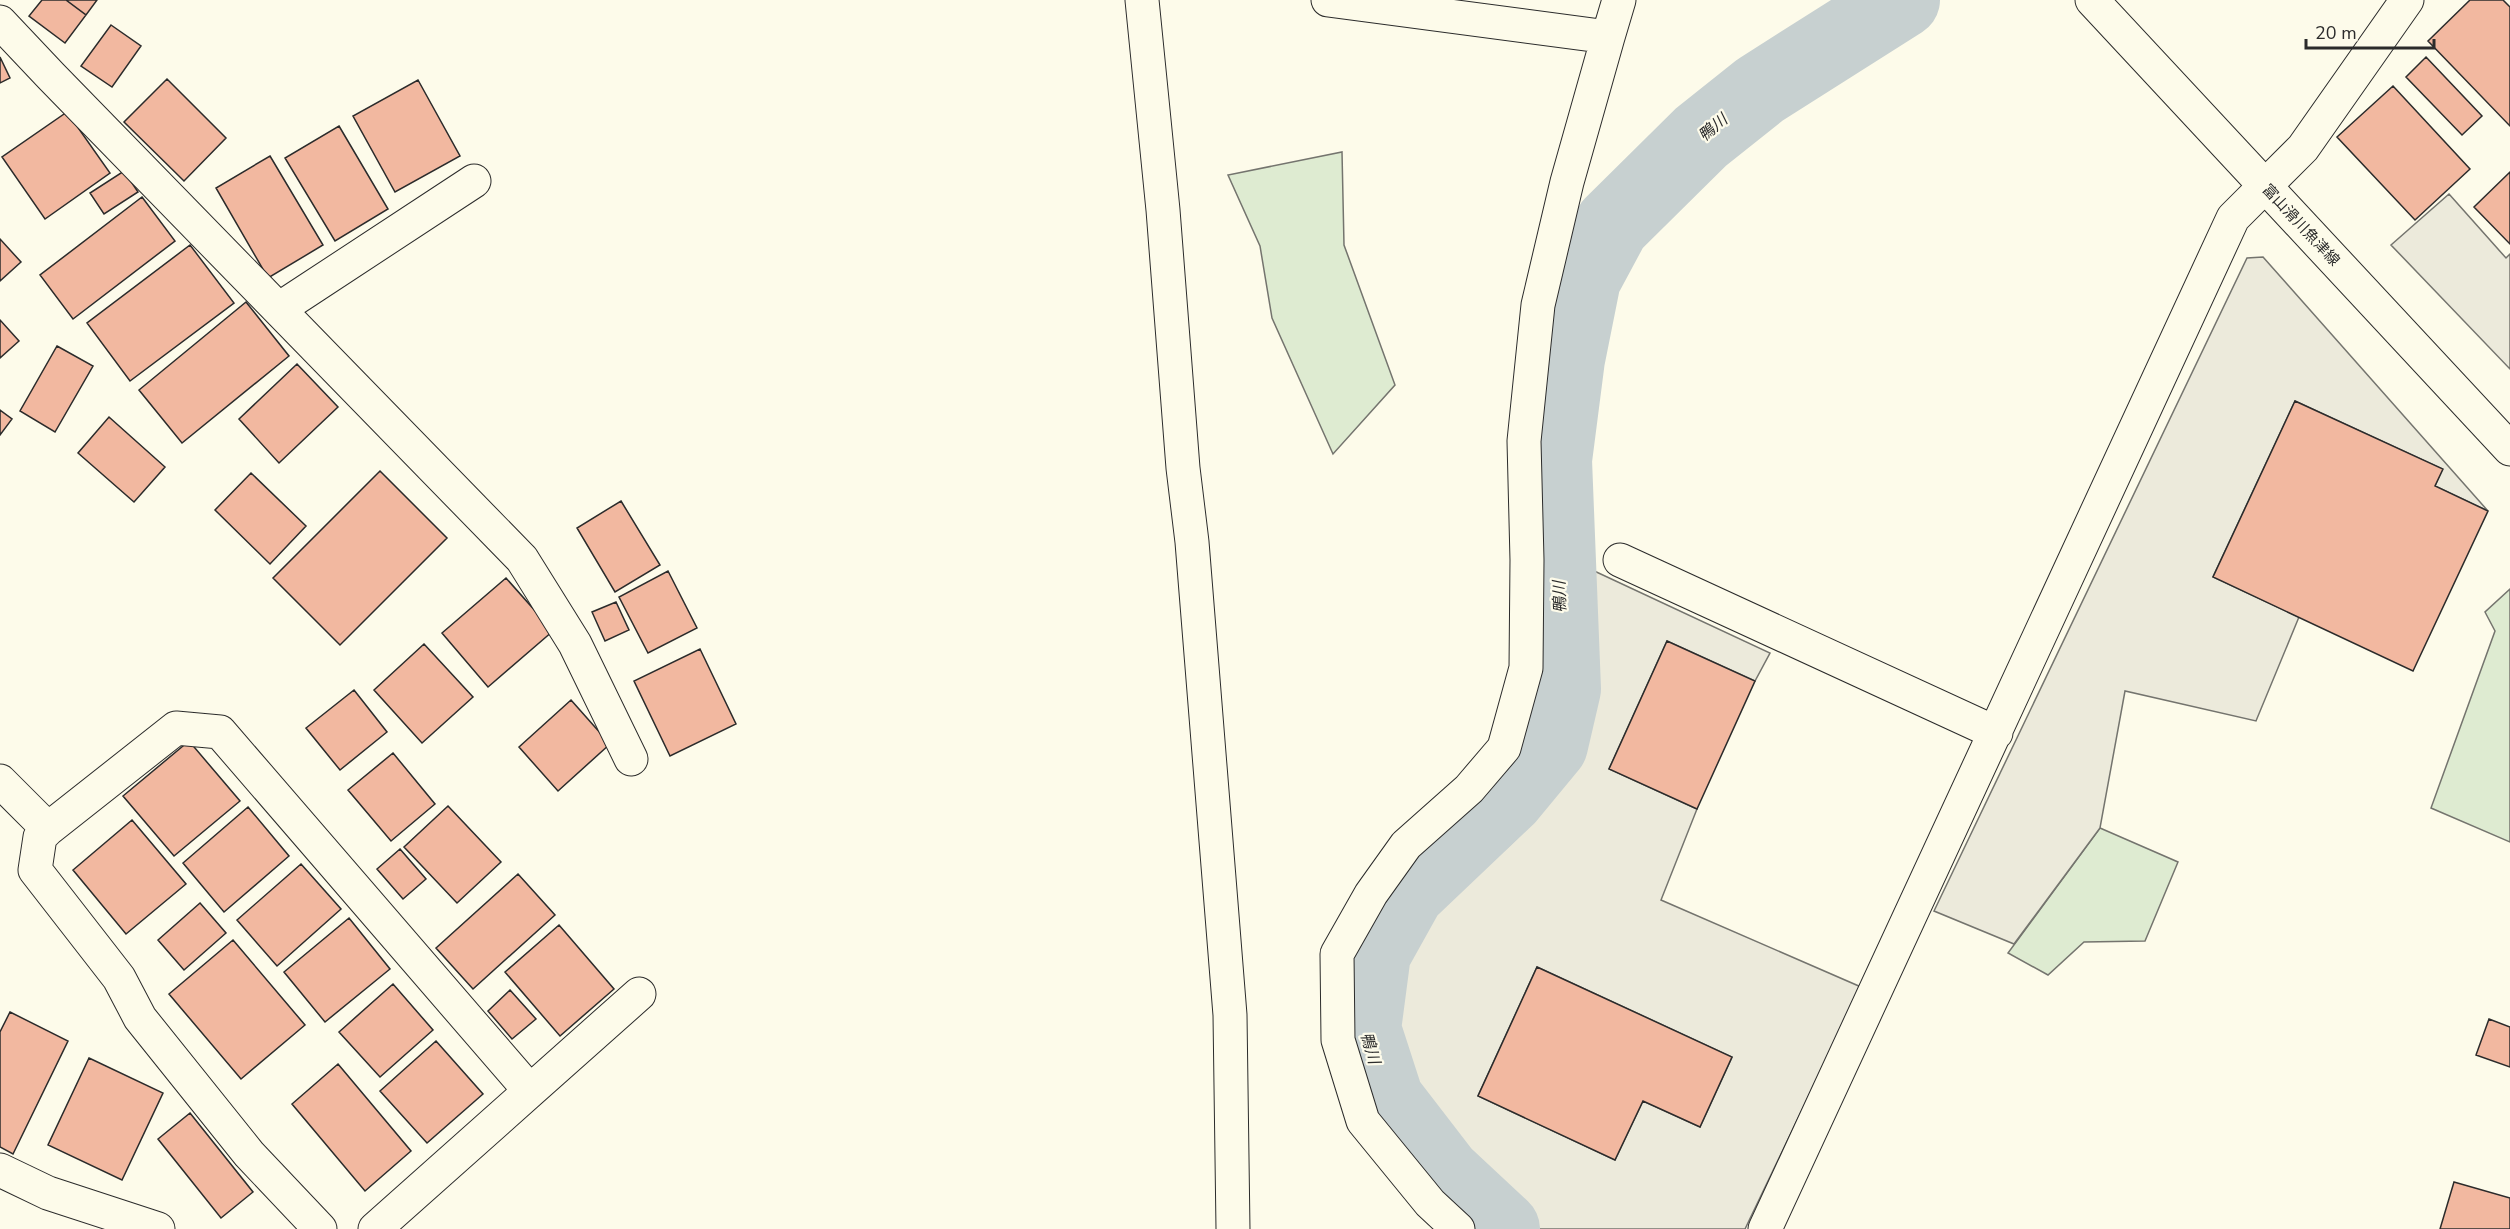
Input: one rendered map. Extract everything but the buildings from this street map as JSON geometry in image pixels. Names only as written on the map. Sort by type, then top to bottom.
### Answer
[{"type":"street","points":[[1142,0],[1163,210],[1183,468],[1193,554],[1230,1015],[1233,1229]]},
{"type":"street","points":[[1328,0],[1608,37]]},
{"type":"street","points":[[1458,1229],[1430,1203],[1363,1122],[1338,1040],[1337,954],[1371,894],[1406,845],[1469,789],[1504,748],[1526,668],[1527,560],[1524,441],[1538,304],[1567,182],[1619,0]]},
{"type":"street","name":"富山滑川魚津線","points":[[2092,0],[2510,449]]},
{"type":"street","points":[[1765,1229],[2234,218],[2304,148],[2407,0]]},
{"type":"street","points":[[0,22],[522,559],[575,644],[631,759]]},
{"type":"street","points":[[279,309],[474,181]]},
{"type":"street","points":[[1620,560],[1996,733]]},
{"type":"street","points":[[320,1229],[249,1154],[140,1018],[119,978],[35,870],[40,837],[176,728],[220,732],[530,1091]]},
{"type":"street","points":[[0,781],[48,830]]},
{"type":"street","points":[[375,1229],[639,994]]},
{"type":"street","points":[[0,1170],[48,1193],[158,1229]]},
{"type":"green space","points":[[1342,152],[1344,245],[1395,385],[1333,454],[1272,318],[1260,246],[1228,175]]},
{"type":"green space","points":[[2510,589],[2510,842],[2431,808],[2495,631],[2485,612]]},
{"type":"green space","points":[[2100,828],[2178,862],[2145,941],[2084,942],[2048,975],[2008,953]]},
{"type":"shaded area","points":[[2449,194],[2506,258],[2510,254],[2510,369],[2391,245]]},
{"type":"shaded area","points":[[2263,257],[2488,511],[2435,486],[2442,469],[2295,401],[2213,577],[2299,617],[2256,721],[2125,691],[2100,828],[2014,944],[1934,911],[2247,258]]},
{"type":"shaded area","points":[[1575,562],[1770,653],[1755,681],[1667,641],[1609,769],[1697,809],[1661,900],[1861,987],[1745,1229],[1539,1229],[1414,1105],[1390,1011],[1418,930],[1518,837],[1574,723],[1580,677]],"holes":[[[1537,967],[1732,1057],[1700,1127],[1643,1101],[1615,1160],[1478,1096]]]},
{"type":"waterway","name":"鴨川","points":[[1502,1229],[1443,1174],[1386,1100],[1363,1029],[1373,953],[1407,892],[1507,797],[1550,745],[1563,689],[1554,460],[1567,359],[1583,279],[1612,225],[1701,137],[1760,90],[1902,0]]}]
